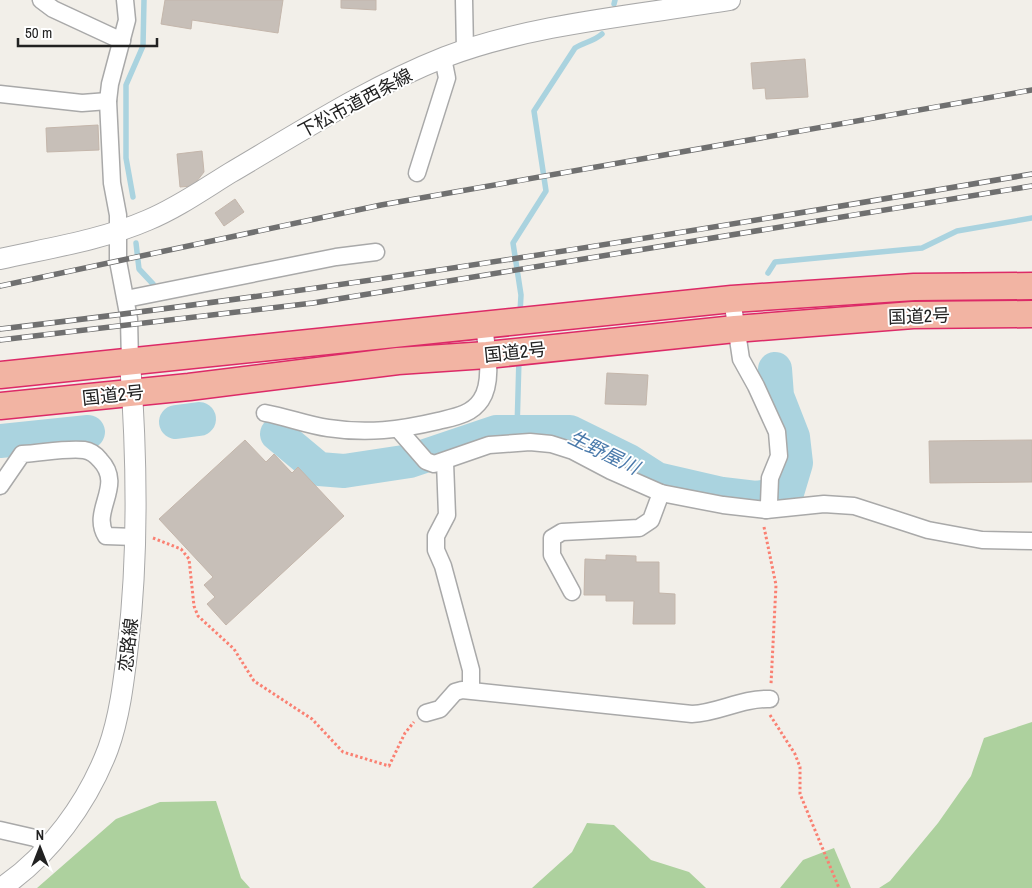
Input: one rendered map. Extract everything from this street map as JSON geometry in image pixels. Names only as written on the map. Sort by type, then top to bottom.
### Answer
[{"type":"highway","name":"国道2号","points":[[0,375],[732,299],[914,287],[1032,286]]},
{"type":"highway","name":"国道2号","points":[[0,406],[132,393],[398,361],[486,355],[735,329],[913,315],[1032,314]]},
{"type":"street","points":[[41,0],[53,9],[122,41]]},
{"type":"street","points":[[125,0],[127,20],[110,84],[108,102],[112,183],[118,215],[118,261],[126,299],[130,362]]},
{"type":"street","points":[[464,0],[465,50]]},
{"type":"street","name":"下松市道西条線","points":[[0,259],[117,231],[150,220],[322,118],[394,80],[465,50],[505,38],[730,0]]},
{"type":"street","points":[[417,173],[447,78],[443,58]]},
{"type":"street","points":[[0,94],[82,103],[108,102]]},
{"type":"street","points":[[126,299],[336,257],[376,252]]},
{"type":"street","points":[[732,299],[740,358],[756,386],[777,432],[779,456],[770,478],[768,500]]},
{"type":"street","points":[[265,413],[288,417],[327,428],[399,430],[466,415],[481,400],[487,381],[484,325]]},
{"type":"street","name":"恋路線","points":[[1,888],[14,879],[48,846],[86,798],[108,748],[123,688],[134,596],[135,537],[130,362]]},
{"type":"street","points":[[399,430],[426,461],[434,464],[446,462],[489,445],[530,442],[551,444],[573,451],[611,471],[661,493],[723,505],[768,500],[854,506],[928,530],[982,540],[1032,541]]},
{"type":"street","points":[[0,486],[8,478],[15,461],[22,454],[84,450],[95,454],[110,476],[109,491],[101,517],[101,528],[106,536],[135,537]]},
{"type":"street","points":[[446,462],[447,515],[436,536],[436,550],[443,566],[471,670],[471,690]]},
{"type":"street","points":[[572,592],[552,555],[552,538],[562,532],[639,528],[651,520],[661,493]]},
{"type":"street","points":[[426,713],[440,709],[455,692],[471,690],[692,714],[706,714],[754,698],[770,699]]},
{"type":"street","points":[[0,830],[35,838],[48,846]]},
{"type":"path","points":[[135,537],[151,537],[181,549],[189,559],[194,606],[198,616],[234,649],[254,681],[312,719],[343,752],[389,766],[405,733],[415,721],[426,713]]},
{"type":"green space","points":[[1032,722],[1032,888],[879,888],[890,881],[938,823],[971,776],[984,738]]},
{"type":"green space","points":[[216,801],[241,878],[250,888],[37,888],[116,819],[160,802]]},
{"type":"green space","points":[[587,823],[614,825],[651,860],[689,872],[706,888],[532,888],[572,852]]},
{"type":"green space","points":[[834,848],[851,888],[780,888],[803,860]]},
{"type":"building","points":[[165,0],[283,0],[278,33],[192,20],[191,29],[161,24]]},
{"type":"building","points":[[341,0],[376,0],[376,10],[341,8]]},
{"type":"building","points":[[805,59],[808,97],[766,99],[765,88],[753,89],[751,63]]},
{"type":"building","points":[[98,125],[99,150],[47,152],[46,128]]},
{"type":"building","points":[[202,151],[204,172],[193,186],[180,187],[177,154]]},
{"type":"building","points":[[235,199],[244,212],[224,226],[215,213]]},
{"type":"building","points":[[607,373],[648,375],[646,405],[605,404]]},
{"type":"building","points":[[245,440],[266,462],[274,454],[292,473],[298,467],[344,516],[226,625],[207,604],[215,597],[204,585],[213,577],[159,519]]},
{"type":"building","points":[[1032,440],[1032,482],[930,483],[929,441]]},
{"type":"building","points":[[606,555],[636,556],[636,562],[659,562],[659,593],[675,594],[675,624],[633,624],[634,601],[606,601],[606,595],[584,595],[585,559],[606,560]]},
{"type":"waterway","points":[[133,197],[126,158],[126,85],[143,46],[144,0]]},
{"type":"waterway","points":[[614,4],[615,0]]},
{"type":"waterway","points":[[520,313],[521,295],[513,243],[546,191],[534,111],[575,48],[602,34]]},
{"type":"waterway","points":[[768,273],[775,262],[922,248],[957,231],[1032,218]]},
{"type":"waterway","points":[[136,243],[139,269],[153,284]]},
{"type":"waterway","points":[[517,430],[519,358]]},
{"type":"waterway","name":"生野屋川","points":[[277,434],[319,469],[344,471],[410,461],[496,432],[570,432],[629,461],[657,479],[722,494],[756,498],[787,493],[796,463],[793,437],[777,396],[775,369]]},
{"type":"waterway","name":"生野屋川","points":[[176,422],[199,419]]},
{"type":"waterway","name":"生野屋川","points":[[0,441],[88,432]]},
{"type":"railway","points":[[0,286],[381,205],[1032,90]]},
{"type":"railway","points":[[0,329],[388,278],[646,238],[1032,174]]},
{"type":"railway","points":[[0,340],[313,303],[1032,186]]}]
